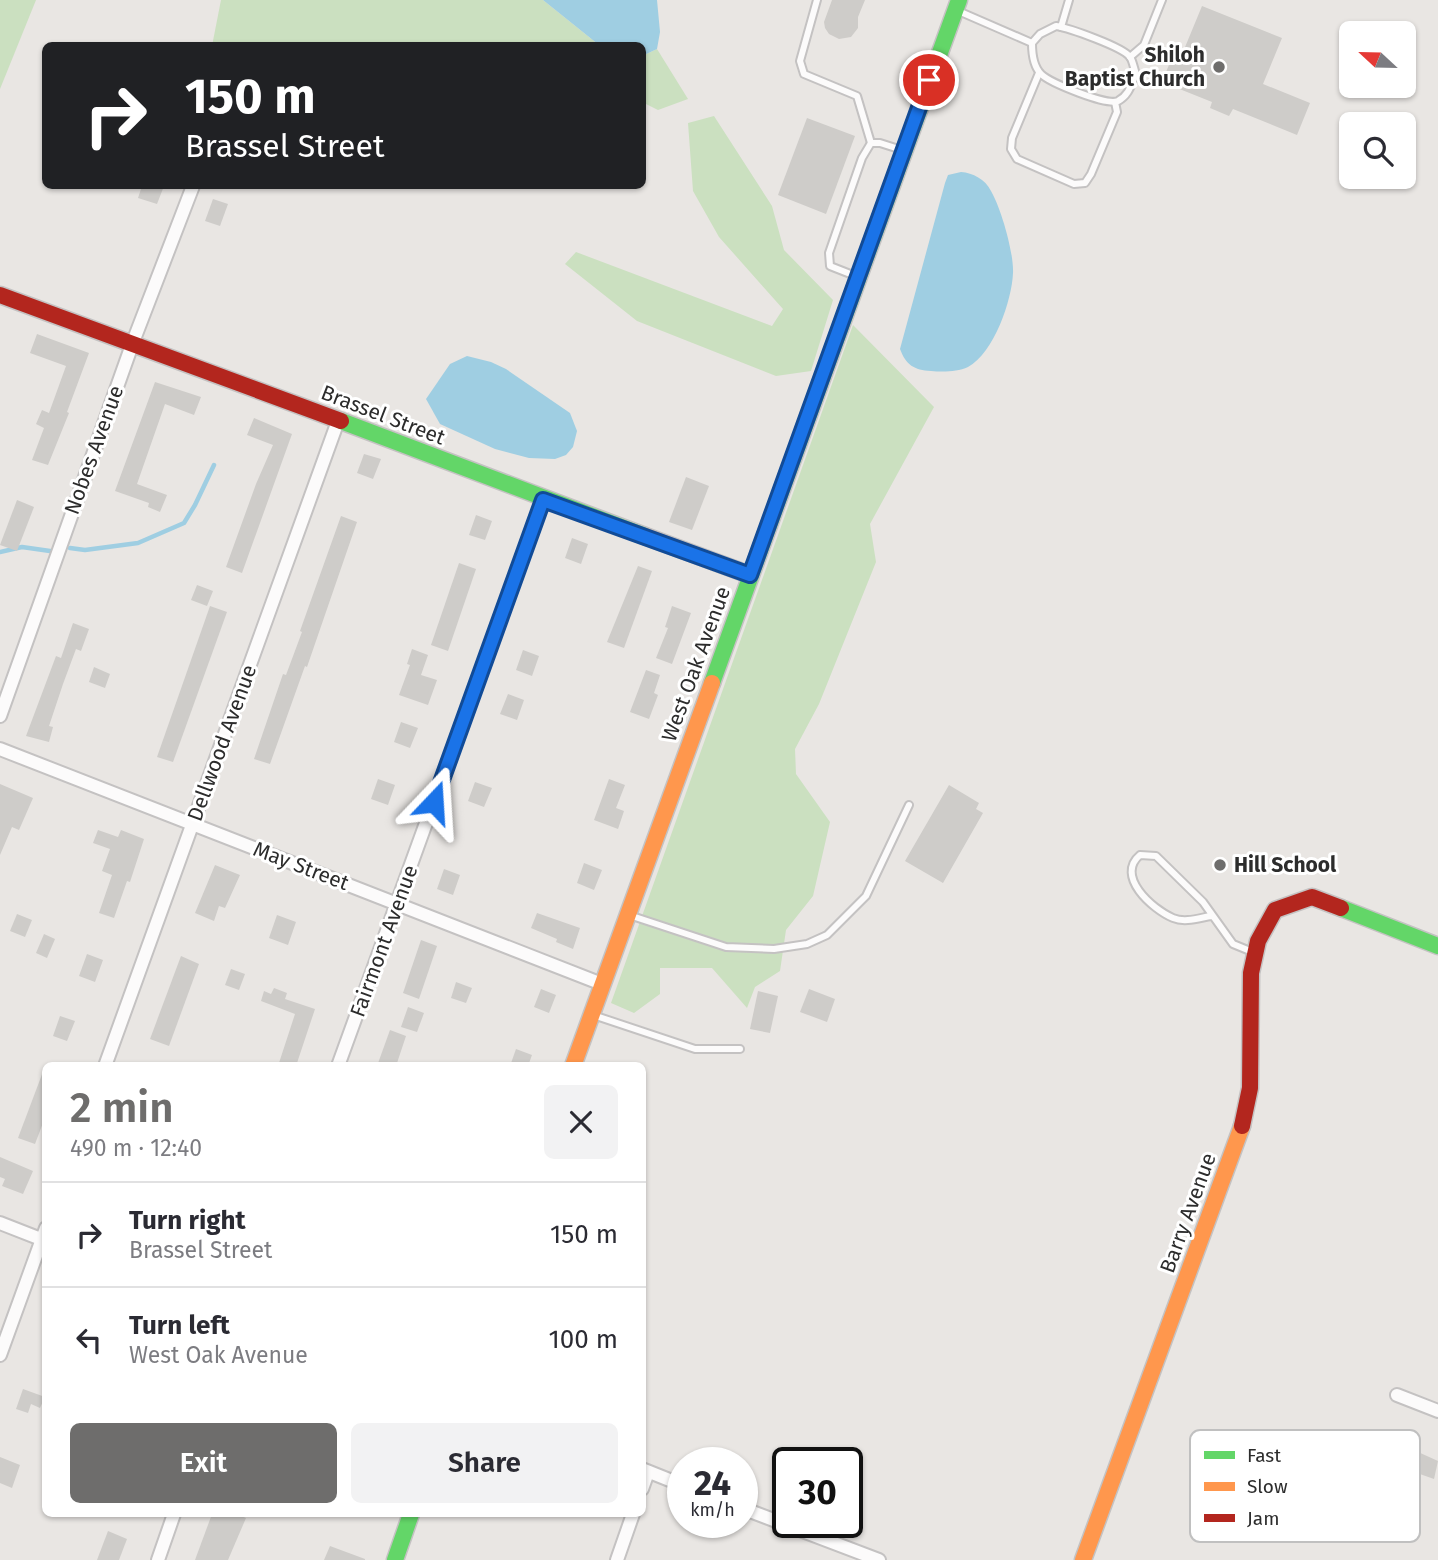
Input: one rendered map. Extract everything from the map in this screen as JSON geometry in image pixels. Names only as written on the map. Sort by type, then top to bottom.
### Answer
[{"type":"street","name":"West Oak Avenue","points":[[574,1062],[957,5]]},
{"type":"street","name":"Nobes Avenue","points":[[0,716],[133,342],[192,189]]},
{"type":"street","name":"Brassel Street","points":[[0,295],[133,342],[543,500],[750,575]]},
{"type":"street","name":"Dellwood Avenue","points":[[106,1062],[338,421]]},
{"type":"street","name":"Fairmont Avenue","points":[[339,1062],[543,500]]},
{"type":"street","name":"May Street","points":[[0,749],[602,984]]},
{"type":"street","name":"Barry Avenue","points":[[1083,1560],[1242,1127],[1250,1088],[1251,973],[1258,941],[1275,910],[1312,897],[1438,946]]},
{"type":"street","points":[[0,1223],[42,1235]]},
{"type":"street","points":[[0,1355],[42,1241]]},
{"type":"street","points":[[1398,1395],[1438,1411]]},
{"type":"street","points":[[646,1471],[667,1479]]},
{"type":"street","points":[[758,1513],[880,1560]]},
{"type":"street","points":[[158,1560],[173,1517]]},
{"type":"street","points":[[394,1560],[410,1517]]},
{"type":"street","points":[[617,1560],[632,1517]]},
{"type":"lane","points":[[817,0],[800,61],[804,74],[857,96],[871,143],[862,158],[829,253],[830,266],[858,277]]},
{"type":"lane","points":[[1060,27],[1069,0]]},
{"type":"lane","points":[[1130,57],[1144,45],[1162,0]]},
{"type":"lane","points":[[957,5],[1032,43]]},
{"type":"lane","points":[[1060,27],[1069,28],[1121,50],[1130,57],[1136,74],[1127,95],[1115,103],[1104,102],[1039,73],[1032,57],[1032,43],[1040,34],[1060,27]]},
{"type":"lane","points":[[1039,73],[1012,138],[1011,149],[1017,159],[1074,184],[1085,183],[1091,174],[1116,112],[1115,103]]},
{"type":"lane","points":[[871,143],[880,143],[903,151]]},
{"type":"lane","points":[[627,915],[726,947],[774,949],[807,944],[827,935],[866,896],[909,805]]},
{"type":"lane","points":[[1211,916],[1183,921],[1160,910],[1145,897],[1133,880],[1130,868],[1134,860],[1140,855],[1156,856],[1203,902],[1233,944],[1256,954]]},
{"type":"lane","points":[[591,1014],[695,1049],[740,1049]]},
{"type":"green space","points":[[0,0],[36,0],[0,89]]},
{"type":"green space","points":[[221,0],[543,0],[595,42],[213,42]]},
{"type":"green space","points":[[657,49],[688,99],[658,110],[646,104],[646,54]]},
{"type":"green space","points":[[714,116],[772,206],[784,250],[833,300],[811,371],[776,376],[637,321],[565,264],[576,252],[772,326],[783,309],[719,237],[693,191],[688,123]]},
{"type":"green space","points":[[853,325],[934,407],[870,524],[876,562],[819,704],[795,749],[796,774],[830,822],[813,896],[786,930],[780,971],[755,987],[747,1008],[712,968],[660,968],[660,994],[634,1013],[611,1003]]},
{"type":"water","points":[[543,0],[657,0],[660,32],[657,49],[646,54],[646,42],[595,42]]},
{"type":"water","points":[[961,172],[982,180],[999,208],[1011,254],[1013,273],[1009,297],[1000,325],[986,350],[968,367],[945,371],[915,368],[908,363],[900,349],[945,183],[948,175]]},
{"type":"water","points":[[467,356],[506,369],[570,413],[577,431],[573,447],[566,455],[555,459],[529,458],[495,449],[440,424],[426,399],[450,364]]},
{"type":"building","points":[[832,0],[865,0],[858,17],[858,28],[851,37],[839,39],[829,34],[825,28],[824,22]]},
{"type":"building","name":"Shiloh Baptist Church","points":[[1202,6],[1282,38],[1263,84],[1310,103],[1297,135],[1233,109],[1229,116],[1210,108],[1212,102],[1162,82],[1175,50],[1183,52]]},
{"type":"building","points":[[807,118],[855,136],[826,214],[778,195]]},
{"type":"building","points":[[141,189],[163,189],[157,204],[138,198]]},
{"type":"building","points":[[213,199],[228,204],[220,226],[205,221]]},
{"type":"building","points":[[37,334],[89,353],[48,465],[32,460],[44,428],[36,424],[42,410],[49,413],[66,366],[30,353]]},
{"type":"building","points":[[155,382],[201,397],[194,415],[165,404],[137,484],[167,495],[160,512],[148,507],[149,503],[115,491]]},
{"type":"building","points":[[254,418],[292,434],[242,573],[226,567],[273,445],[247,435]]},
{"type":"building","points":[[364,454],[381,459],[373,479],[357,473]]},
{"type":"building","points":[[686,477],[709,486],[692,530],[669,522]]},
{"type":"building","points":[[17,500],[34,507],[17,551],[0,545]]},
{"type":"building","points":[[476,515],[492,521],[485,540],[469,535]]},
{"type":"building","points":[[341,516],[357,522],[307,667],[305,666],[270,764],[254,759],[283,674],[286,675],[302,632],[300,631]]},
{"type":"building","points":[[572,538],[588,544],[581,564],[565,558]]},
{"type":"building","points":[[459,563],[476,569],[448,651],[431,645]]},
{"type":"building","points":[[638,566],[652,571],[624,648],[607,642]]},
{"type":"building","points":[[197,585],[213,591],[207,606],[191,600]]},
{"type":"building","points":[[210,606],[227,612],[173,762],[157,757]]},
{"type":"building","points":[[672,606],[691,613],[672,664],[656,658],[668,628],[665,627]]},
{"type":"building","points":[[73,623],[89,629],[81,651],[76,649],[63,684],[49,726],[53,727],[49,742],[26,736],[56,656],[61,658]]},
{"type":"building","points":[[412,649],[428,655],[421,675],[437,680],[428,705],[399,695],[410,665],[407,664]]},
{"type":"building","points":[[523,650],[539,656],[532,676],[516,670]]},
{"type":"building","points":[[94,667],[110,674],[105,688],[89,682]]},
{"type":"building","points":[[646,670],[660,675],[654,693],[658,695],[649,719],[630,712]]},
{"type":"building","points":[[508,694],[524,700],[517,720],[500,714]]},
{"type":"building","points":[[401,722],[418,728],[410,748],[394,742]]},
{"type":"building","points":[[378,779],[395,785],[388,805],[371,799]]},
{"type":"building","points":[[609,779],[625,785],[616,808],[624,811],[618,829],[594,820]]},
{"type":"building","points":[[475,782],[492,788],[484,807],[468,801]]},
{"type":"building","points":[[0,784],[33,798],[19,830],[12,827],[0,855]]},
{"type":"building","points":[[949,785],[979,803],[976,809],[983,813],[943,883],[905,861]]},
{"type":"building","points":[[98,830],[118,837],[121,830],[144,839],[130,882],[127,881],[114,918],[99,913],[112,875],[102,871],[110,849],[93,843]]},
{"type":"building","points":[[584,863],[602,870],[594,890],[577,883]]},
{"type":"building","points":[[215,865],[240,875],[225,908],[219,906],[214,921],[195,913]]},
{"type":"building","points":[[444,869],[460,875],[453,895],[437,889]]},
{"type":"building","points":[[537,913],[580,928],[573,949],[531,928]]},
{"type":"building","points":[[17,914],[32,920],[25,937],[10,931]]},
{"type":"building","points":[[277,915],[296,922],[288,945],[269,938]]},
{"type":"building","points":[[44,934],[55,939],[47,958],[36,953]]},
{"type":"building","points":[[421,940],[437,946],[419,999],[403,993]]},
{"type":"building","points":[[87,954],[103,960],[95,982],[79,976]]},
{"type":"building","points":[[181,956],[199,964],[169,1046],[150,1039]]},
{"type":"building","points":[[231,969],[245,974],[239,990],[225,985]]},
{"type":"building","points":[[456,982],[472,988],[466,1003],[451,998]]},
{"type":"building","points":[[274,988],[287,993],[285,999],[315,1009],[297,1062],[279,1062],[295,1014],[261,1001],[264,991],[271,994]]},
{"type":"building","points":[[541,989],[556,995],[549,1013],[534,1007]]},
{"type":"building","points":[[809,989],[835,999],[827,1022],[800,1012]]},
{"type":"building","points":[[758,991],[778,996],[770,1033],[750,1029]]},
{"type":"building","points":[[408,1007],[424,1013],[417,1032],[401,1027]]},
{"type":"building","points":[[60,1016],[75,1021],[67,1041],[53,1036]]},
{"type":"building","points":[[390,1030],[406,1036],[397,1062],[378,1062]]},
{"type":"building","points":[[516,1049],[532,1055],[529,1062],[511,1062]]},
{"type":"building","points":[[42,1074],[42,1126],[35,1144],[18,1138]]},
{"type":"building","points":[[0,1157],[33,1171],[23,1194],[2,1186],[5,1179],[0,1177]]},
{"type":"building","points":[[23,1389],[42,1396],[40,1408],[31,1404],[28,1413],[16,1409]]},
{"type":"building","points":[[1420,1453],[1438,1461],[1434,1479],[1420,1474]]},
{"type":"building","points":[[0,1457],[20,1465],[12,1488],[0,1483]]},
{"type":"building","points":[[211,1517],[246,1518],[228,1560],[195,1560]]},
{"type":"building","points":[[108,1531],[127,1539],[119,1560],[97,1560]]},
{"type":"building","points":[[330,1546],[365,1559],[365,1560],[324,1560]]},
{"type":"waterway","points":[[70,548],[85,550],[138,543],[184,523],[214,465]]},
{"type":"waterway","points":[[0,552],[22,547],[57,552]]},
{"type":"traffic: fast","points":[[712,683],[959,0]]},
{"type":"traffic: fast","points":[[341,421],[645,536]]},
{"type":"traffic: fast","points":[[1341,908],[1438,946]]},
{"type":"traffic: fast","points":[[395,1560],[410,1517]]},
{"type":"traffic: slow","points":[[645,536],[750,575]]},
{"type":"traffic: slow","points":[[574,1062],[712,683]]},
{"type":"traffic: slow","points":[[1083,1560],[1242,1126]]},
{"type":"traffic: jam","points":[[0,295],[341,421]]},
{"type":"traffic: jam","points":[[1242,1126],[1250,1088],[1251,973],[1258,941],[1275,910],[1312,897],[1341,908]]},
{"type":"place","name":"Shiloh Baptist Church","points":[[1219,67]]},
{"type":"place","name":"Hill School","points":[[1220,865]]},
{"type":"route","points":[[434,802],[543,500],[750,575],[929,80]]}]
